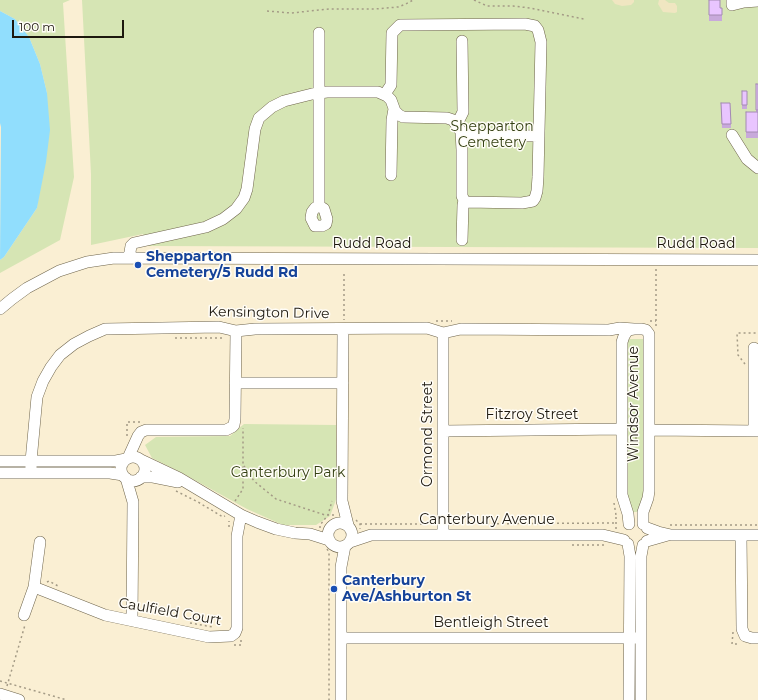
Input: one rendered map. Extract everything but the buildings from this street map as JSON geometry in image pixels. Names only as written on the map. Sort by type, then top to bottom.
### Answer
[{"type":"street","points":[[732,0],[732,5],[752,1]]},
{"type":"street","points":[[385,94],[391,85],[392,32],[400,25],[530,24],[538,30],[541,42],[537,191],[535,198],[533,201],[522,203],[467,202],[464,200]]},
{"type":"street","points":[[319,33],[319,206]]},
{"type":"street","points":[[462,41],[462,112],[459,128],[462,150],[462,196],[464,200],[462,205],[462,240]]},
{"type":"street","points":[[129,258],[131,246],[134,243],[206,227],[223,219],[236,209],[244,198],[247,189],[255,129],[259,118],[272,107],[284,101],[319,93],[378,92],[385,94],[391,100],[394,109],[403,117],[447,118],[454,120],[466,135],[539,136]]},
{"type":"street","points":[[391,175],[392,120],[394,109]]},
{"type":"street","points":[[732,135],[747,159],[758,168]]},
{"type":"street","name":"Rudd Road","points":[[0,309],[12,298],[27,288],[59,271],[95,260],[129,258],[758,260]]},
{"type":"street","points":[[341,567],[327,530],[338,499],[343,383],[343,325]]},
{"type":"street","name":"Kensington Drive","points":[[31,473],[37,397],[43,381],[51,367],[60,356],[74,344],[105,329],[219,327],[236,331],[343,325],[427,328],[443,332],[461,329],[609,330],[634,328]]},
{"type":"street","name":"Windsor Avenue","points":[[623,524],[622,342],[628,330],[642,328],[649,334],[649,491],[643,512],[645,526]]},
{"type":"street","points":[[609,330],[617,334],[622,342]]},
{"type":"street","points":[[133,502],[121,467],[133,459],[136,442],[141,432],[146,430],[226,430],[232,428],[234,425],[236,331]]},
{"type":"street","name":"Ormond Street","points":[[442,529],[443,332]]},
{"type":"street","points":[[649,430],[756,431],[754,348]]},
{"type":"street","points":[[235,383],[343,383]]},
{"type":"street","name":"Fitzroy Street","points":[[443,431],[622,429]]},
{"type":"street","points":[[132,620],[133,502],[144,468],[133,459]]},
{"type":"street","points":[[0,461],[116,461],[133,459],[169,472],[242,516],[276,529],[295,533],[327,530]]},
{"type":"street","points":[[0,473],[110,473],[133,480],[140,478],[165,479],[192,487]]},
{"type":"street","points":[[338,499],[353,526],[352,536],[341,567],[341,700]]},
{"type":"street","name":"Caulfield Court","points":[[34,587],[99,613],[209,637],[231,636],[235,633],[237,628],[237,536],[242,516]]},
{"type":"street","name":"Canterbury Avenue","points":[[327,530],[340,522],[353,526],[371,535]]},
{"type":"street","points":[[629,700],[630,556],[623,524],[637,522],[658,532],[670,530],[758,535]]},
{"type":"street","name":"Canterbury Avenue","points":[[603,535],[623,524]]},
{"type":"street","points":[[641,700],[641,556],[648,532],[645,526]]},
{"type":"street","name":"Canterbury Avenue","points":[[348,544],[371,535],[442,529],[603,535],[626,542]]},
{"type":"street","points":[[327,530],[341,547],[348,544]]},
{"type":"street","points":[[626,542],[634,547],[670,530]]},
{"type":"street","points":[[741,535],[742,629],[745,636],[758,638]]},
{"type":"street","points":[[24,619],[34,587],[40,542]]},
{"type":"street","name":"Bentleigh Street","points":[[341,638],[641,638]]},
{"type":"street","points":[[3,695],[19,700]]},
{"type":"path","points":[[267,11],[291,13],[329,9],[375,9],[398,7],[413,0]]},
{"type":"path","points":[[474,0],[487,6],[513,6],[530,8],[584,19]]},
{"type":"path","points":[[656,268],[656,329]]},
{"type":"path","points":[[343,325],[344,274]]},
{"type":"path","points":[[745,371],[745,363],[738,355],[737,333],[758,333]]},
{"type":"path","points":[[170,488],[198,502],[223,518],[243,489],[243,422]]},
{"type":"path","points":[[243,465],[254,481],[276,499],[327,530]]},
{"type":"path","points":[[329,700],[330,552],[320,541],[327,530],[338,499]]},
{"type":"path","points":[[229,521],[229,529]]},
{"type":"path","points":[[353,526],[442,529],[623,524]]},
{"type":"path","points":[[670,530],[758,525]]},
{"type":"path","points":[[34,587],[49,581],[63,588]]},
{"type":"path","points":[[3,695],[24,619]]},
{"type":"path","points":[[185,622],[216,627]]},
{"type":"path","points":[[228,645],[241,645],[241,637]]},
{"type":"path","points":[[0,681],[68,700]]},
{"type":"green space","points":[[0,0],[70,0],[63,3],[74,177],[60,240],[0,273],[0,260],[4,257],[37,208],[47,93],[40,64],[29,37],[15,19],[0,11]]},
{"type":"green space","name":"Shepparton Cemetery","points":[[82,0],[758,0],[758,248],[147,246],[143,234],[91,245],[91,174]]},
{"type":"green space","points":[[625,339],[645,339],[645,494],[639,512],[630,512],[625,494]]},
{"type":"green space","name":"Canterbury Park","points":[[244,424],[336,425],[337,497],[330,516],[316,525],[283,525],[247,509],[152,458],[145,445],[156,437],[230,436]]},
{"type":"sand","points":[[612,0],[634,0],[634,2],[631,5],[622,6],[615,4]]},
{"type":"sand","points":[[659,0],[675,3],[677,6],[677,12],[663,12],[658,4]]},
{"type":"water","points":[[0,11],[15,19],[29,37],[40,64],[47,93],[50,130],[46,162],[37,208],[4,257],[0,260],[1,127]]},
{"type":"place","name":"Shepparton Cemetery/5 Rudd Rd","points":[[138,265]]},
{"type":"place","name":"Canterbury Ave/Ashburton St","points":[[334,589]]}]
